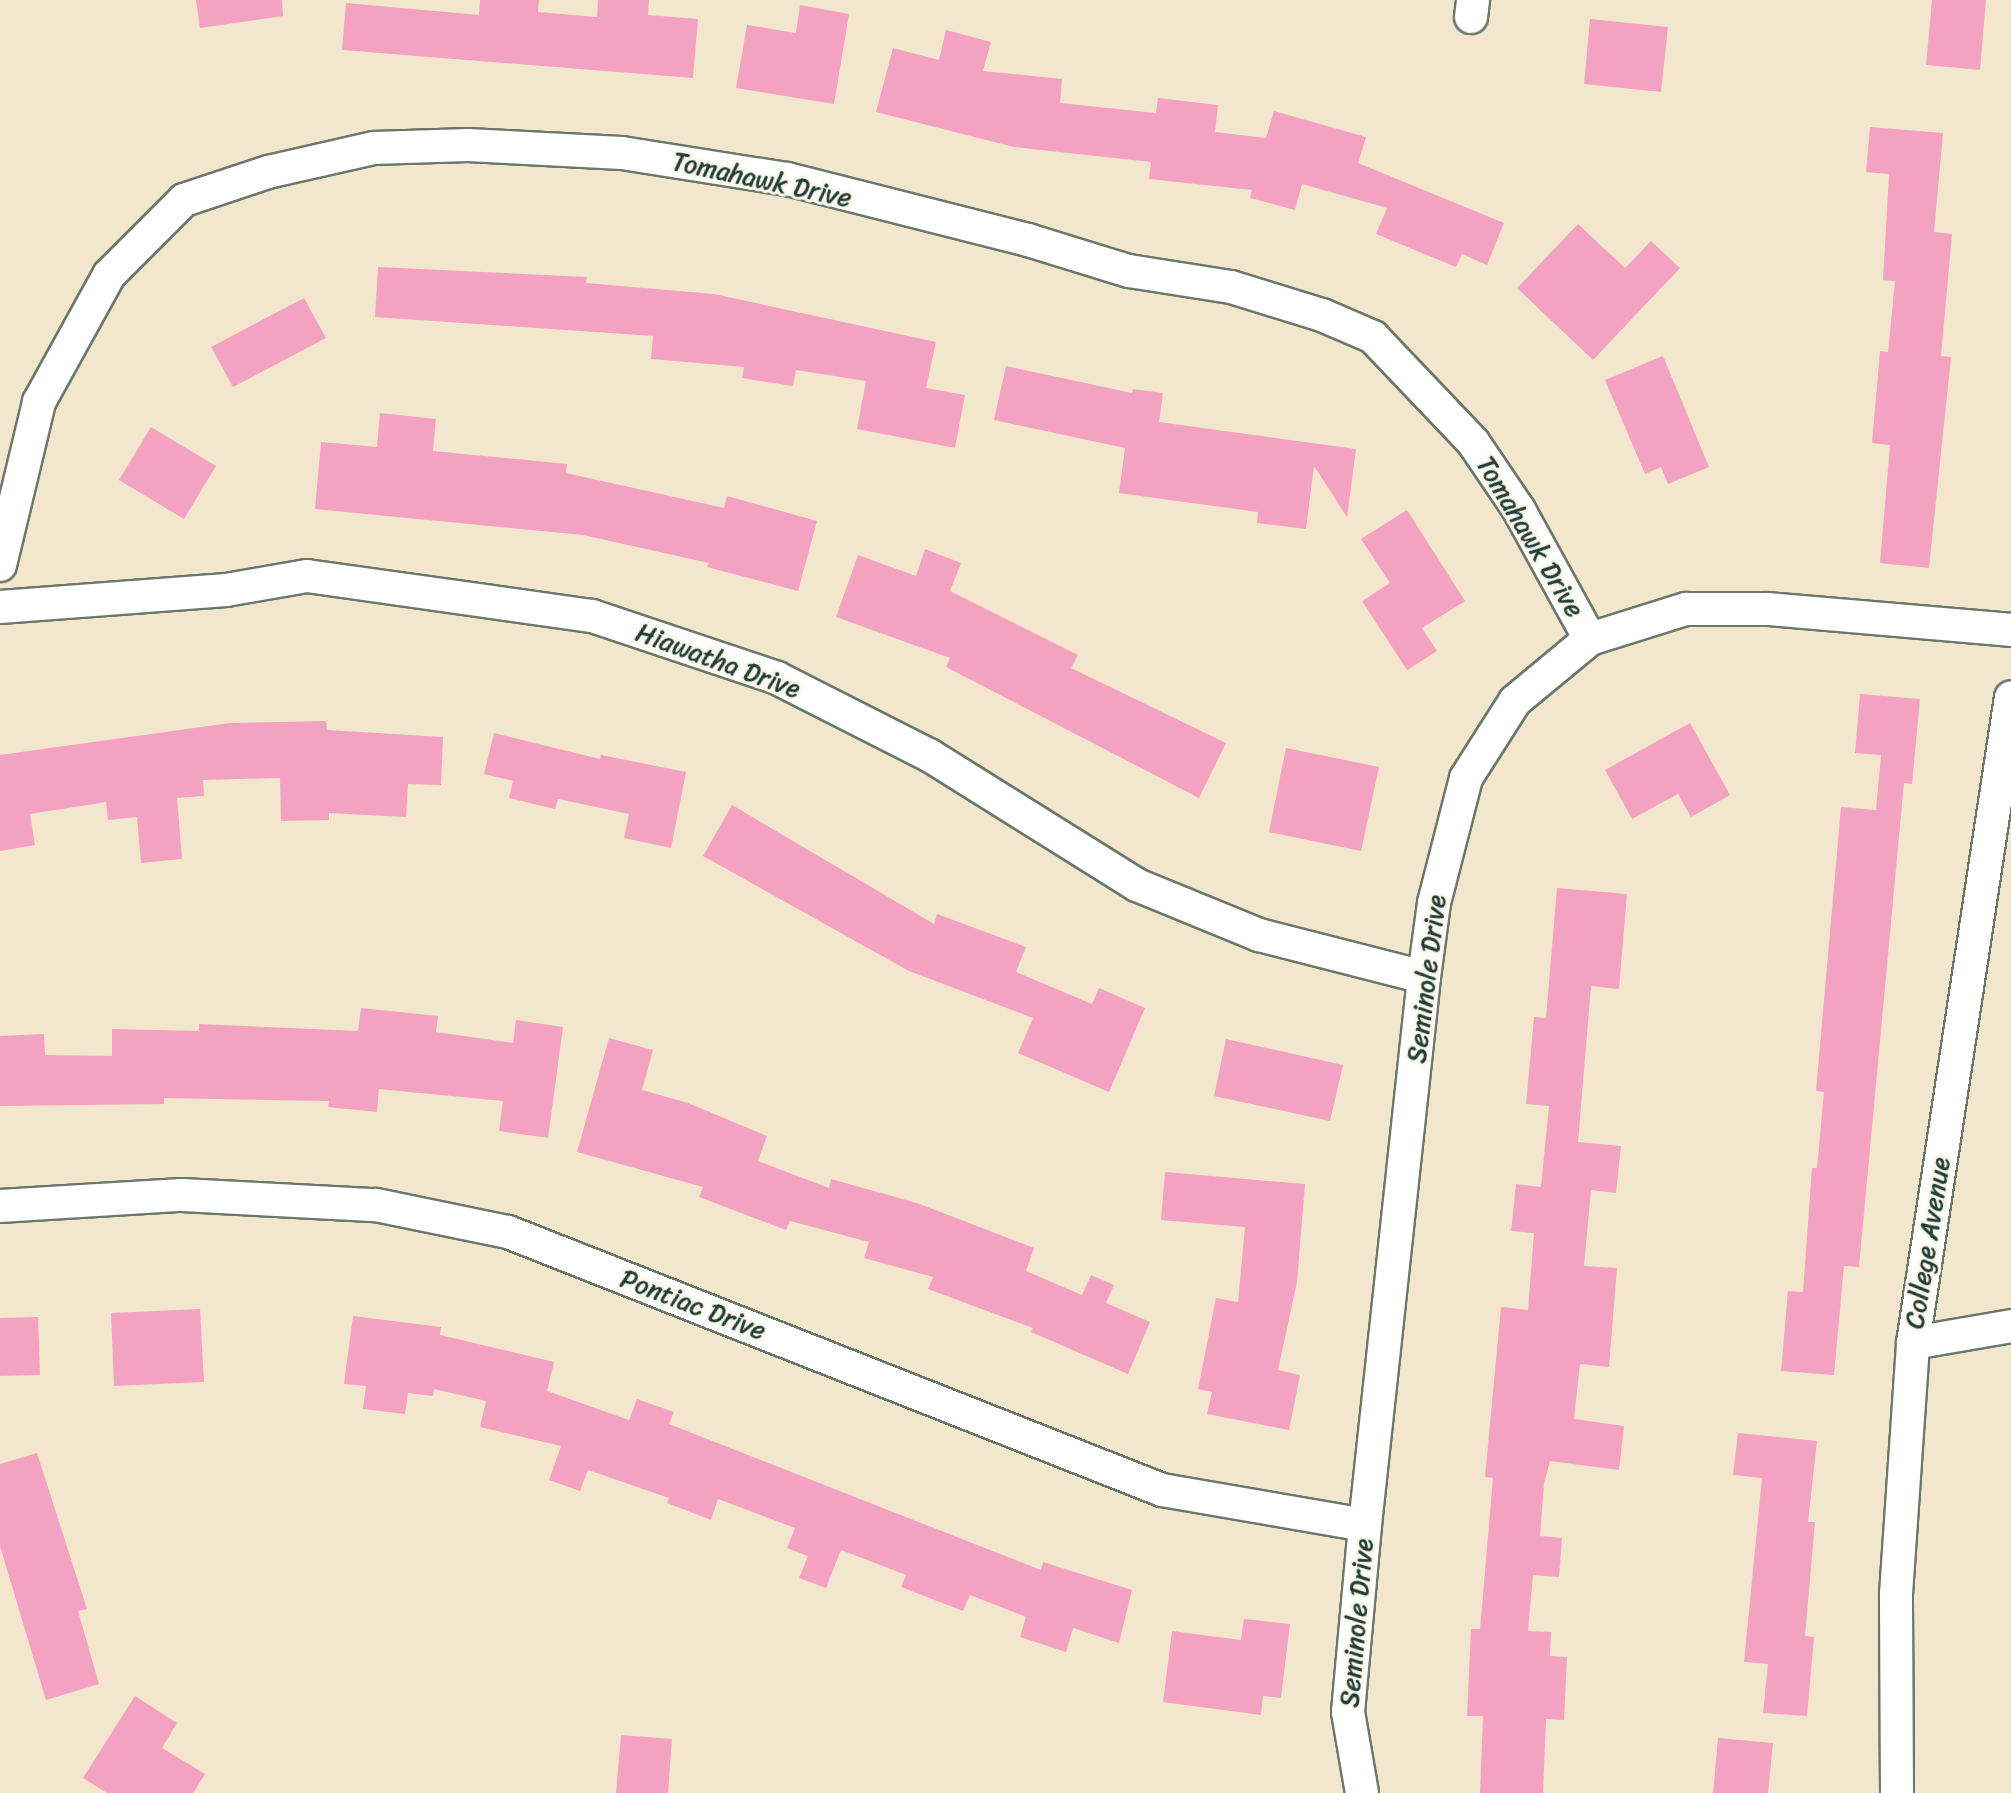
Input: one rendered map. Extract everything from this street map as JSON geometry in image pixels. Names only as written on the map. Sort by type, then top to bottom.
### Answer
[{"type":"street","name":"Tomahawk Drive","points":[[0,565],[39,402],[109,275],[184,200],[268,172],[374,148],[468,145],[622,153],[787,179],[1028,240],[1129,271],[1231,287],[1322,315],[1373,337],[1473,442],[1519,510],[1590,639]]},
{"type":"street","name":"Hiawatha Drive","points":[[0,607],[226,590],[307,576],[592,616],[777,678],[929,755],[1137,885],[1259,935],[1424,977]]},
{"type":"street","name":"Seminole Drive","points":[[1362,1793],[1348,1712],[1365,1525],[1434,903],[1466,778],[1515,701],[1590,639],[1686,609],[1768,609],[2011,630]]},
{"type":"street","name":"College Avenue","points":[[1897,1793],[1896,1594],[1913,1343],[2011,697]]},
{"type":"street","name":"Pontiac Drive","points":[[0,1206],[182,1195],[376,1205],[508,1232],[1162,1490],[1365,1525]]},
{"type":"street","points":[[1913,1343],[2011,1326]]},
{"type":"building","points":[[196,0],[282,0],[283,16],[200,28]]},
{"type":"building","points":[[480,0],[539,0],[538,12],[597,17],[598,0],[649,0],[648,15],[698,19],[693,78],[342,50],[346,3],[479,15]]},
{"type":"building","points":[[1932,0],[1986,0],[1980,70],[1926,65]]},
{"type":"building","points":[[800,5],[849,14],[834,104],[736,88],[747,25],[796,33]]},
{"type":"building","points":[[1590,19],[1668,27],[1661,92],[1584,84]]},
{"type":"building","points":[[946,30],[991,42],[983,71],[1062,79],[1060,103],[1156,113],[1158,98],[1218,105],[1215,132],[1266,138],[1274,111],[1366,137],[1358,163],[1504,223],[1487,265],[1462,254],[1456,267],[1376,234],[1387,208],[1302,184],[1295,210],[1250,198],[1252,190],[1149,179],[1151,162],[1014,147],[876,112],[893,48],[939,60]]},
{"type":"building","points":[[1870,127],[1943,133],[1934,232],[1952,234],[1941,356],[1951,357],[1929,568],[1880,563],[1890,445],[1872,443],[1880,351],[1888,352],[1895,281],[1883,280],[1889,174],[1866,172]]},
{"type":"building","points":[[1578,224],[1625,268],[1651,241],[1680,268],[1593,360],[1517,288]]},
{"type":"building","points":[[378,267],[587,277],[586,283],[714,294],[936,342],[926,388],[965,395],[955,448],[857,429],[866,381],[796,370],[793,386],[742,378],[744,367],[651,359],[653,336],[375,317]]},
{"type":"building","points":[[304,298],[326,338],[233,387],[211,347]]},
{"type":"building","points":[[1663,356],[1709,467],[1668,484],[1661,467],[1645,474],[1605,380]]},
{"type":"building","points":[[1006,366],[1132,393],[1133,389],[1163,393],[1159,422],[1356,449],[1347,517],[1314,466],[1306,529],[1257,523],[1258,512],[1119,493],[1125,448],[994,420]]},
{"type":"building","points":[[380,413],[436,419],[433,451],[567,464],[566,473],[724,508],[727,496],[817,521],[798,591],[707,567],[709,563],[583,535],[315,509],[321,442],[377,447]]},
{"type":"building","points":[[151,427],[216,466],[184,519],[119,480]]},
{"type":"building","points":[[1407,510],[1465,601],[1422,628],[1437,651],[1407,670],[1362,601],[1390,583],[1361,539]]},
{"type":"building","points":[[925,549],[961,563],[950,591],[1078,655],[1071,668],[1226,743],[1199,798],[946,667],[950,658],[836,617],[858,555],[916,576]]},
{"type":"building","points":[[1860,694],[1920,699],[1912,784],[1904,783],[1859,1267],[1844,1266],[1834,1375],[1781,1371],[1788,1291],[1803,1292],[1812,1168],[1817,1168],[1824,1092],[1816,1091],[1841,807],[1876,810],[1881,755],[1855,753]]},
{"type":"building","points":[[326,721],[327,730],[443,737],[441,785],[408,784],[406,817],[329,813],[329,820],[281,821],[280,778],[203,780],[204,796],[177,798],[182,859],[141,863],[137,817],[108,820],[106,802],[30,814],[35,845],[0,851],[0,755],[230,723]]},
{"type":"building","points":[[1690,723],[1730,795],[1691,817],[1678,794],[1632,819],[1605,770]]},
{"type":"building","points":[[494,733],[600,759],[601,755],[686,772],[671,848],[624,838],[629,814],[558,799],[555,809],[509,798],[513,781],[484,774]]},
{"type":"building","points":[[1286,748],[1379,767],[1361,851],[1269,832]]},
{"type":"building","points":[[732,805],[934,924],[937,914],[1026,947],[1016,972],[1092,1004],[1099,988],[1145,1008],[1109,1092],[1018,1053],[1033,1018],[909,971],[703,856]]},
{"type":"building","points":[[1557,888],[1627,894],[1619,989],[1591,986],[1578,1142],[1621,1146],[1616,1193],[1591,1190],[1584,1266],[1617,1268],[1609,1367],[1580,1364],[1574,1419],[1624,1426],[1619,1470],[1550,1461],[1544,1484],[1540,1536],[1562,1538],[1559,1577],[1533,1575],[1528,1631],[1551,1632],[1550,1656],[1567,1657],[1564,1720],[1546,1719],[1543,1793],[1480,1793],[1483,1716],[1467,1716],[1471,1629],[1480,1629],[1493,1478],[1485,1477],[1501,1307],[1528,1310],[1534,1233],[1511,1231],[1516,1184],[1541,1187],[1549,1106],[1526,1104],[1534,1017],[1546,1018]]},
{"type":"building","points":[[361,1008],[438,1016],[436,1032],[513,1043],[516,1020],[563,1027],[548,1138],[499,1131],[503,1101],[379,1089],[377,1112],[328,1107],[329,1101],[164,1098],[164,1104],[0,1106],[0,1036],[44,1034],[45,1055],[112,1056],[112,1029],[199,1031],[199,1024],[358,1031]]},
{"type":"building","points":[[609,1038],[653,1050],[642,1090],[688,1103],[767,1136],[758,1161],[829,1188],[831,1179],[917,1203],[1034,1248],[1026,1271],[1082,1295],[1091,1275],[1114,1285],[1106,1303],[1150,1322],[1128,1374],[1031,1332],[1033,1328],[928,1289],[933,1277],[864,1258],[869,1242],[790,1221],[786,1230],[699,1197],[703,1187],[577,1152]]},
{"type":"building","points":[[1226,1039],[1343,1065],[1330,1121],[1214,1096]]},
{"type":"building","points":[[1165,1172],[1305,1184],[1297,1282],[1278,1370],[1300,1375],[1289,1430],[1207,1414],[1212,1392],[1198,1389],[1216,1298],[1238,1302],[1245,1227],[1161,1220]]},
{"type":"building","points":[[200,1309],[204,1382],[114,1386],[111,1313]]},
{"type":"building","points":[[353,1316],[441,1327],[440,1335],[554,1362],[547,1391],[629,1420],[637,1399],[674,1412],[669,1424],[1041,1570],[1043,1562],[1132,1590],[1119,1643],[1073,1628],[1066,1652],[1020,1637],[1026,1617],[970,1595],[963,1611],[901,1587],[906,1575],[841,1550],[826,1588],[799,1578],[808,1556],[787,1548],[795,1528],[718,1499],[711,1520],[667,1503],[669,1498],[588,1470],[580,1491],[549,1480],[561,1446],[480,1427],[486,1401],[434,1389],[433,1396],[408,1393],[405,1414],[363,1409],[366,1386],[344,1384]]},
{"type":"building","points":[[38,1317],[40,1375],[0,1376],[0,1318]]},
{"type":"building","points":[[1738,1433],[1817,1441],[1808,1522],[1815,1522],[1805,1636],[1814,1637],[1807,1716],[1763,1713],[1768,1664],[1744,1662],[1762,1478],[1733,1475]]},
{"type":"building","points":[[37,1453],[87,1609],[78,1611],[99,1684],[46,1700],[0,1546],[0,1464]]},
{"type":"building","points":[[1244,1619],[1290,1624],[1281,1698],[1263,1696],[1261,1715],[1163,1702],[1172,1631],[1241,1640]]},
{"type":"building","points":[[135,1696],[177,1723],[162,1748],[205,1774],[193,1793],[107,1793],[83,1778]]},
{"type":"building","points":[[621,1735],[672,1739],[668,1793],[616,1793]]},
{"type":"building","points":[[1718,1738],[1773,1743],[1768,1793],[1713,1793]]}]
